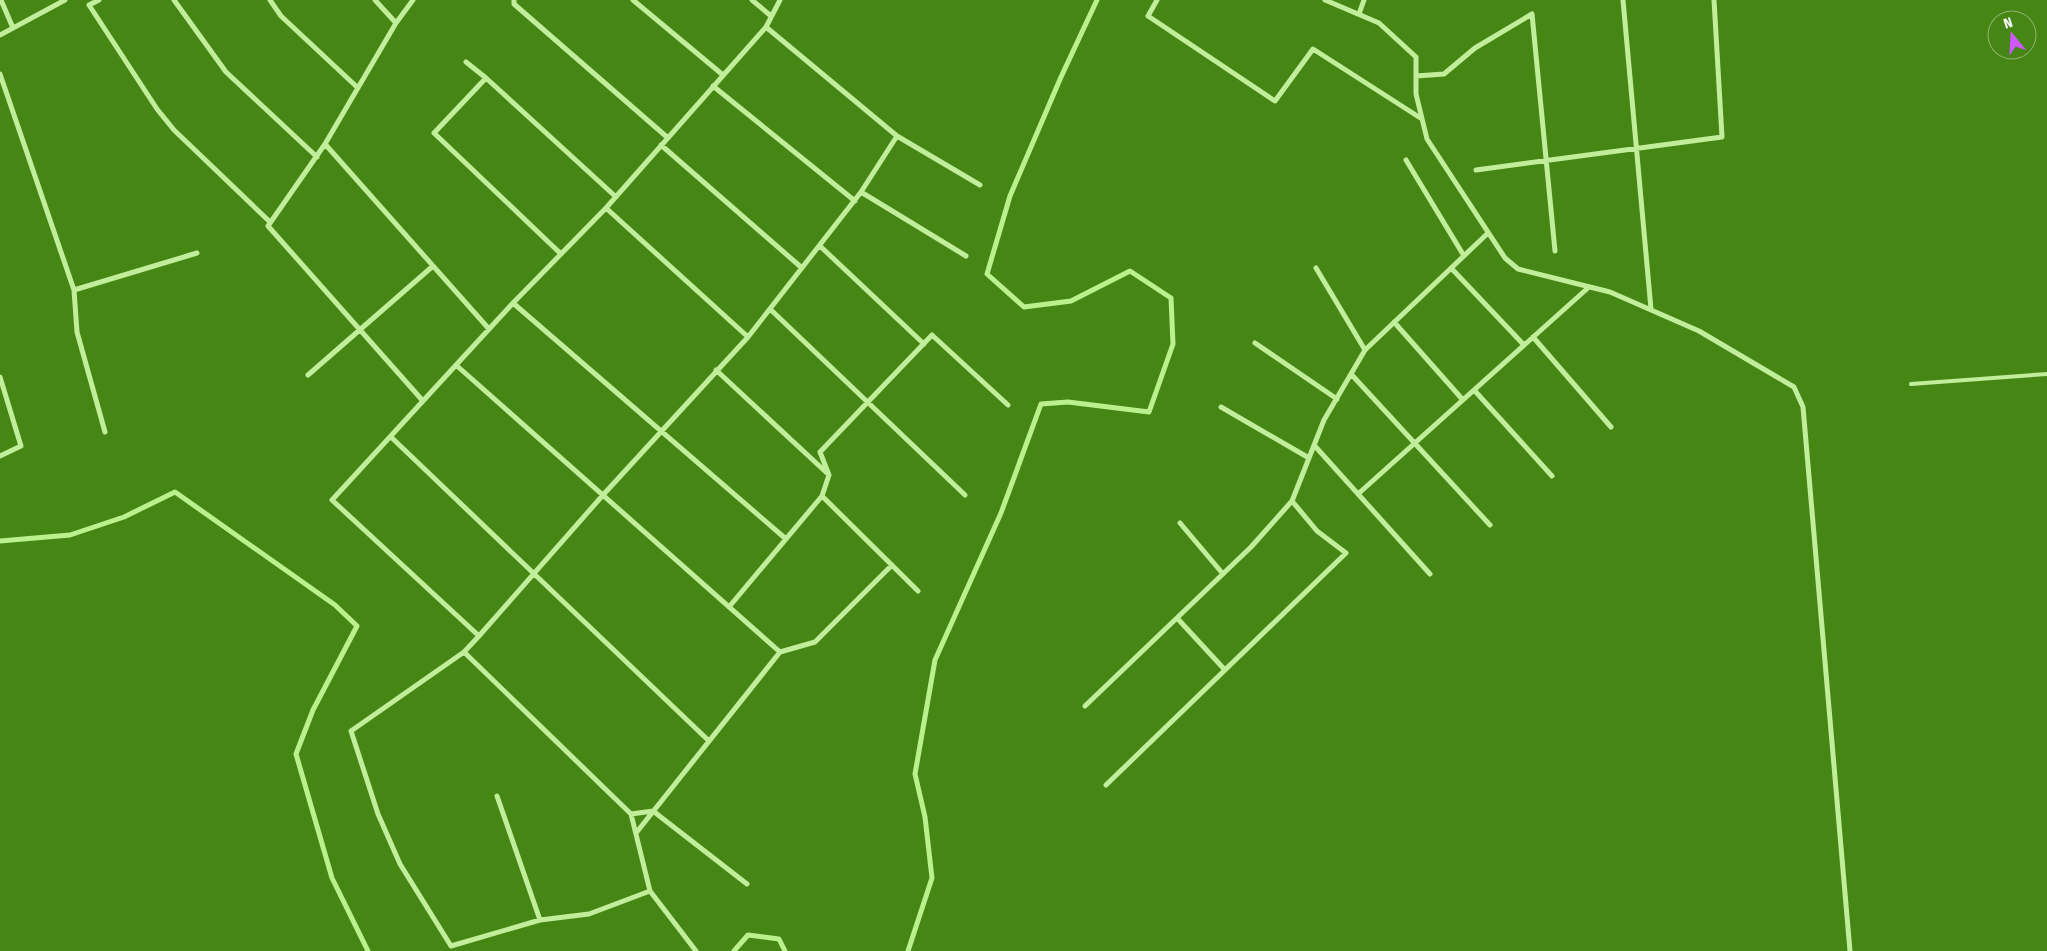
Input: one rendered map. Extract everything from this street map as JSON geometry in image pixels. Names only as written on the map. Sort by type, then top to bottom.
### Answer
[{"type":"street","points":[[1,0],[13,28]]},
{"type":"street","points":[[0,35],[65,0]]},
{"type":"street","points":[[99,0],[89,5],[157,109],[174,130],[270,222]]},
{"type":"street","points":[[174,0],[226,72],[316,157]]},
{"type":"street","points":[[270,0],[281,16],[358,88]]},
{"type":"street","points":[[375,0],[396,23]]},
{"type":"street","points":[[413,0],[396,23],[325,144],[268,226],[424,401]]},
{"type":"street","points":[[514,0],[514,4],[668,138]]},
{"type":"street","points":[[633,0],[723,75]]},
{"type":"street","points":[[752,0],[771,16]]},
{"type":"street","points":[[479,636],[332,500],[513,303],[616,197],[766,27],[780,0]]},
{"type":"street","points":[[1157,0],[1148,16],[1275,101],[1313,49],[1422,119]]},
{"type":"street","points":[[1325,0],[1379,22],[1416,57],[1416,94],[1427,139],[1504,258],[1518,269],[1610,292],[1699,330],[1794,387],[1803,407],[1850,951]]},
{"type":"street","points":[[1359,14],[1364,0]]},
{"type":"street","points":[[1622,0],[1651,309]]},
{"type":"street","points":[[1476,170],[1722,137],[1714,0]]},
{"type":"street","points":[[1416,76],[1444,74],[1475,48],[1532,14],[1555,251]]},
{"type":"street","points":[[766,27],[897,136],[980,185]]},
{"type":"street","points":[[466,62],[616,197]]},
{"type":"street","points":[[0,74],[74,290],[77,332],[105,432]]},
{"type":"street","points":[[486,78],[434,133],[561,254]]},
{"type":"street","points":[[714,86],[855,201]]},
{"type":"street","points":[[650,891],[589,914],[540,920],[451,946],[400,864],[378,814],[351,731],[464,652],[479,636],[603,495],[748,337],[855,201],[897,136]]},
{"type":"street","points":[[325,144],[489,329]]},
{"type":"street","points":[[661,145],[802,268]]},
{"type":"street","points":[[1406,160],[1464,256]]},
{"type":"street","points":[[861,192],[966,256]]},
{"type":"street","points":[[606,208],[748,337]]},
{"type":"street","points":[[1085,706],[1251,547],[1292,501],[1314,445],[1336,399],[1365,350],[1488,233]]},
{"type":"street","points":[[820,246],[924,344]]},
{"type":"street","points":[[74,290],[197,253]]},
{"type":"street","points":[[308,375],[433,266]]},
{"type":"street","points":[[1316,268],[1365,350]]},
{"type":"street","points":[[1451,268],[1524,345]]},
{"type":"street","points":[[1358,494],[1589,287]]},
{"type":"street","points":[[513,303],[786,540]]},
{"type":"street","points":[[770,309],[965,495]]},
{"type":"street","points":[[1394,322],[1463,400]]},
{"type":"street","points":[[729,607],[822,496],[829,475],[820,452],[932,335],[1008,405]]},
{"type":"street","points":[[1533,337],[1611,427]]},
{"type":"street","points":[[1255,343],[1336,399]]},
{"type":"street","points":[[456,365],[780,652]]},
{"type":"street","points":[[716,370],[829,475]]},
{"type":"street","points":[[1351,374],[1490,525]]},
{"type":"street","points":[[0,377],[21,446],[0,456]]},
{"type":"street","points":[[1474,390],[1552,476]]},
{"type":"street","points":[[1221,407],[1309,458]]},
{"type":"street","points":[[390,437],[709,741]]},
{"type":"street","points":[[1314,445],[1430,574]]},
{"type":"street","points":[[822,496],[918,591]]},
{"type":"street","points":[[1106,785],[1346,553],[1317,531],[1292,501]]},
{"type":"street","points":[[1180,523],[1223,574]]},
{"type":"street","points":[[636,833],[780,652],[815,642],[892,565]]},
{"type":"street","points":[[1177,618],[1225,670]]},
{"type":"street","points":[[464,652],[631,814],[650,891],[696,951]]},
{"type":"street","points":[[497,796],[540,920]]},
{"type":"street","points":[[631,814],[653,811],[747,884]]},
{"type":"lane","points":[[1911,384],[2047,374]]},
{"type":"waterway","points":[[908,951],[932,878],[925,817],[915,774],[935,660],[1001,513],[1041,404],[1068,402],[1149,412],[1173,344],[1171,298],[1130,271],[1071,301],[1024,307],[987,274],[1010,196],[1061,77],[1097,0]]},
{"type":"waterway","points":[[0,541],[70,535],[124,517],[175,492],[335,605],[357,626],[313,710],[296,754],[332,878],[368,951]]},
{"type":"waterway","points":[[734,951],[748,935],[779,939],[785,951]]}]
